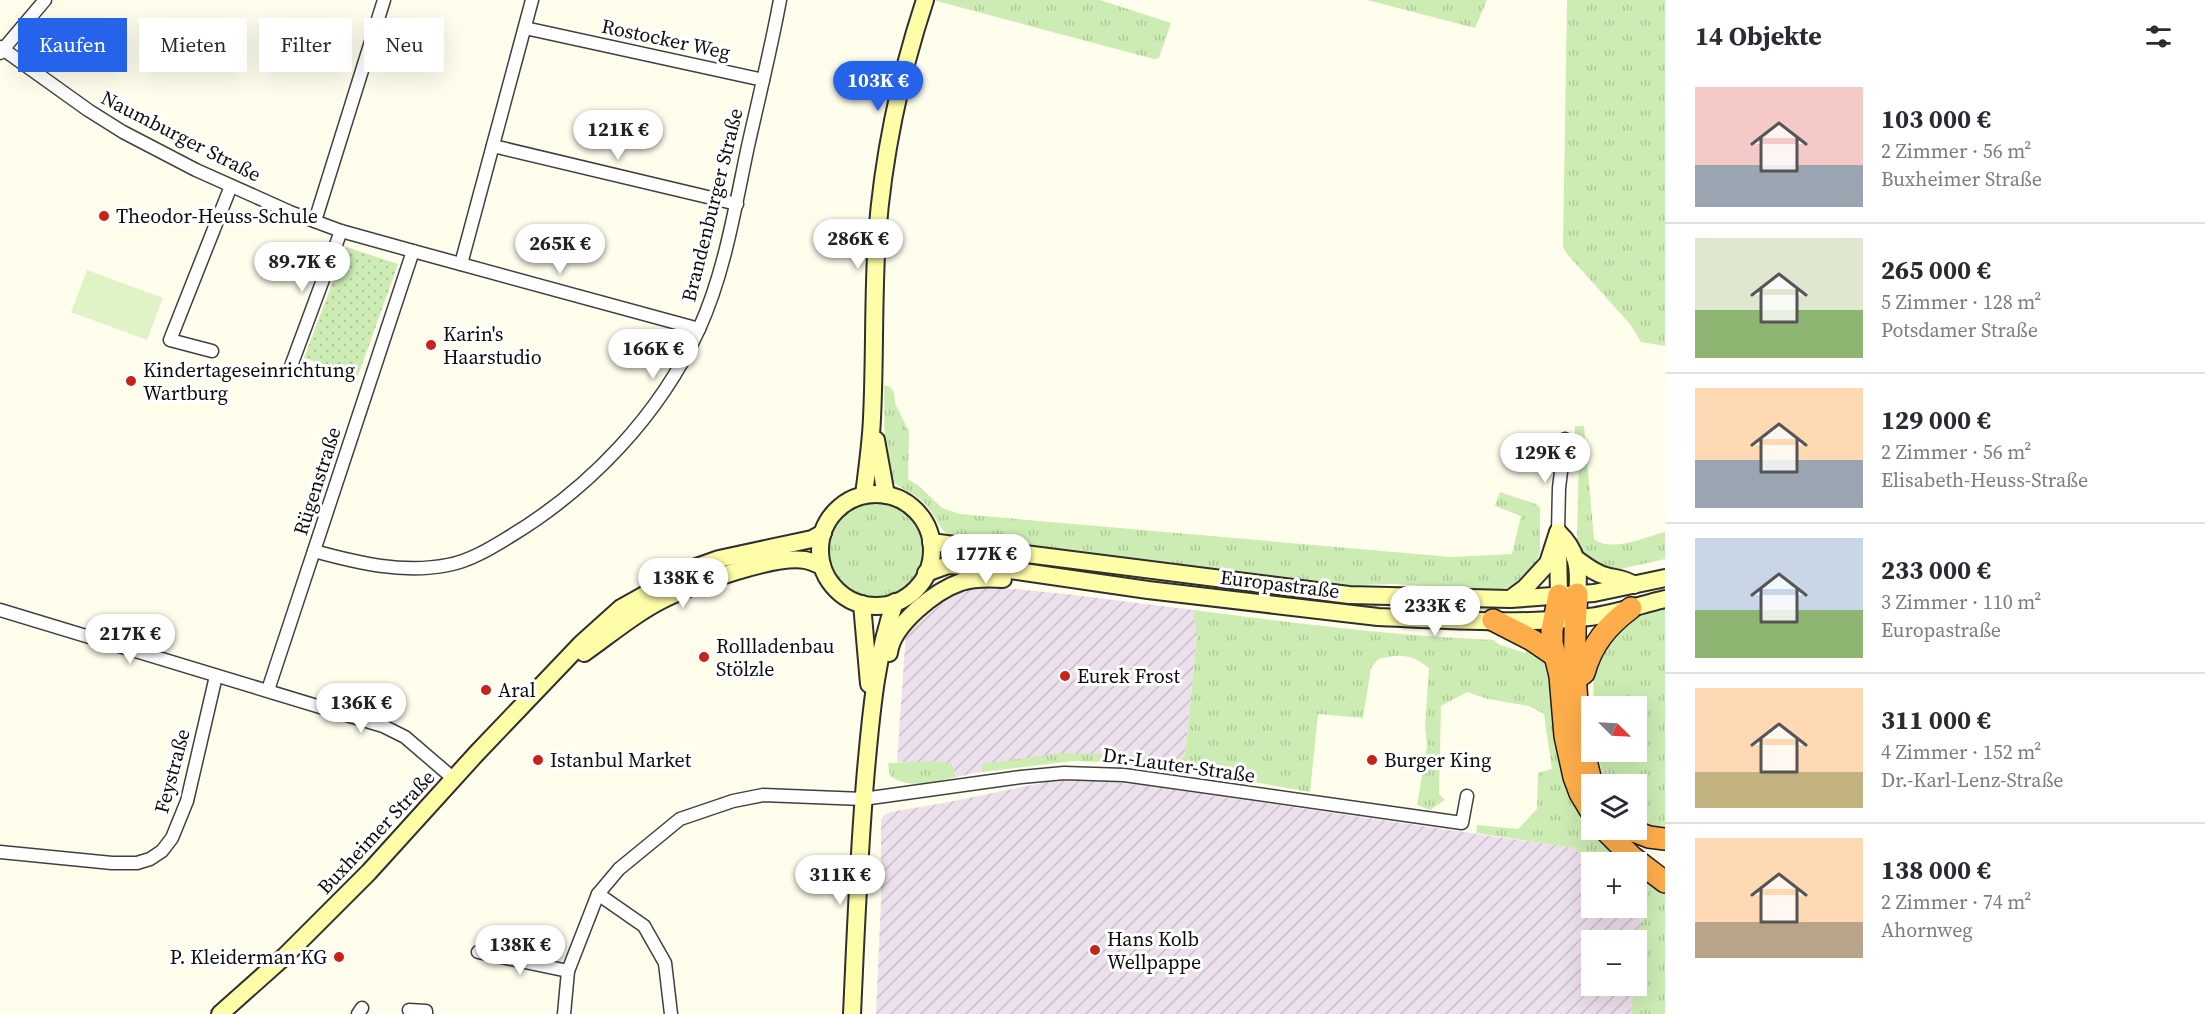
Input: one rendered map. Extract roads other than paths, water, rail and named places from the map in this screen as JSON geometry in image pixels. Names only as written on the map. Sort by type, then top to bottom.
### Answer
[{"type":"highway","points":[[1568,595],[1575,617],[1577,678],[1583,745],[1590,774]]},
{"type":"highway","points":[[1568,595],[1554,619],[1552,636],[1560,676],[1565,736],[1581,795]]},
{"type":"highway","points":[[1577,678],[1584,674],[1590,652],[1599,637],[1631,608]]},
{"type":"highway","points":[[1493,620],[1533,640],[1554,655]]},
{"type":"highway","points":[[1647,836],[1665,839]]},
{"type":"highway","points":[[1615,840],[1631,856],[1665,882]]},
{"type":"main road","points":[[864,495],[872,418],[874,280],[883,185],[900,91],[925,0]]},
{"type":"main road","points":[[872,418],[886,495]]},
{"type":"main road","points":[[864,495],[886,495],[897,498],[916,511],[923,521],[931,542],[931,558],[926,573],[914,591],[895,602],[884,605],[862,604],[841,594],[827,576],[822,566],[820,549],[823,533],[834,513],[853,499],[864,495]]},
{"type":"main road","points":[[1558,532],[1571,544],[1578,572],[1568,595]]},
{"type":"main road","points":[[1558,532],[1568,595]]},
{"type":"main road","points":[[1510,599],[1526,588],[1548,563],[1558,532]]},
{"type":"main road","name":"Buxheimer Straße","points":[[220,1014],[285,956],[369,872],[588,637],[621,608],[691,569],[719,559],[812,539],[823,533]]},
{"type":"main road","name":"Europastraße","points":[[931,542],[1349,595],[1510,599],[1568,595],[1665,578]]},
{"type":"main road","points":[[1575,558],[1597,573],[1608,577],[1624,578],[1635,585]]},
{"type":"main road","name":"Buxheimer Straße","points":[[556,672],[667,597],[707,581],[754,566],[792,560],[804,560],[822,566]]},
{"type":"main road","name":"Europastraße","points":[[926,573],[948,565],[1378,617],[1554,619],[1591,616],[1665,599]]},
{"type":"main road","points":[[873,696],[887,677],[890,645],[896,634],[903,624],[935,595],[963,581],[988,578],[1017,580],[1043,575]]},
{"type":"main road","points":[[852,1014],[863,799],[873,696],[880,649],[895,602]]},
{"type":"main road","points":[[862,604],[867,679],[873,696]]},
{"type":"street","points":[[1,50],[45,0]]},
{"type":"street","points":[[315,221],[384,0]]},
{"type":"street","points":[[461,264],[532,0]]},
{"type":"street","name":"Brandenburger Straße","points":[[314,550],[372,565],[428,568],[450,565],[494,546],[548,512],[596,471],[618,447],[661,395],[699,329],[718,275],[736,204],[780,0]]},
{"type":"street","name":"Rostocker Weg","points":[[525,28],[763,80]]},
{"type":"street","name":"Naumburger Straße","points":[[1,50],[123,132],[231,186],[290,212],[341,231],[699,329]]},
{"type":"street","points":[[493,146],[736,204]]},
{"type":"street","points":[[212,351],[170,340],[231,186]]},
{"type":"street","points":[[291,366],[341,231]]},
{"type":"street","name":"Rügenstraße","points":[[268,690],[413,251]]},
{"type":"street","points":[[1558,532],[1559,488],[1565,439]]},
{"type":"street","points":[[0,610],[371,721],[394,731],[417,746],[454,779]]},
{"type":"street","name":"Feystraße","points":[[0,852],[112,863],[137,863],[150,859],[162,851],[172,838],[187,801],[216,676]]},
{"type":"street","name":"Dr.-Lauter-Straße","points":[[863,799],[1022,777],[1091,772],[1462,823],[1467,796]]},
{"type":"street","points":[[564,1014],[568,971],[598,894],[619,870],[680,819],[732,801],[763,795],[863,799]]},
{"type":"street","points":[[598,894],[644,926],[665,963],[671,1014]]},
{"type":"street","points":[[478,952],[568,971]]},
{"type":"street","points":[[409,1010],[426,1011],[426,1014]]},
{"type":"place","name":"Theodor-Heuss-Schule","points":[[104,216]]},
{"type":"place","name":"Karin's Haarstudio","points":[[431,345]]},
{"type":"place","name":"Kindertageseinrichtung Wartburg","points":[[131,381]]},
{"type":"place","name":"Rollladenbau Stölzle","points":[[704,657]]},
{"type":"place","name":"Eurek Frost","points":[[1065,676]]},
{"type":"place","name":"Aral","points":[[486,690]]},
{"type":"place","name":"Istanbul Market","points":[[538,760]]},
{"type":"place","name":"Burger King","points":[[1372,760]]},
{"type":"place","name":"Hans Kolb Wellpappe","points":[[1095,950]]},
{"type":"place","name":"P. Kleiderman KG","points":[[339,957]]}]
